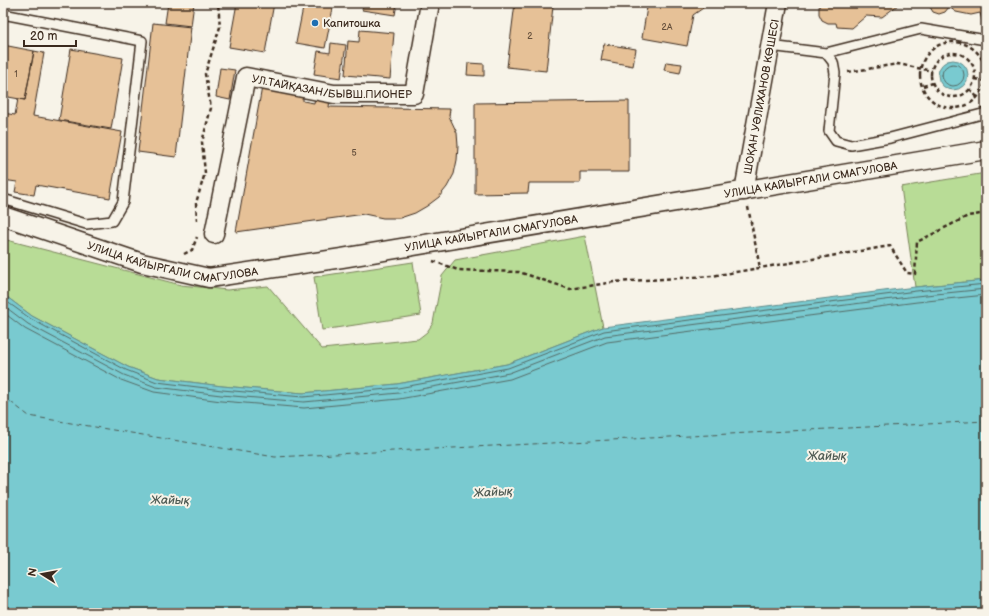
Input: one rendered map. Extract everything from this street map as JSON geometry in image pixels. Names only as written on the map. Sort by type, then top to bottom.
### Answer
[{"type":"street","name":"УЛ.ТАЙҚАЗАН/БЫВШ.ПИОНЕР","points":[[203,232],[246,77],[334,94],[414,94],[430,3]]},
{"type":"street","name":"ШОҚАН УӘЛИХАНОВ КӨШЕСІ","points":[[744,191],[778,3]]},
{"type":"street","name":"УЛИЦА КАЙЫРГАЛИ СМАГУЛОВА","points":[[3,216],[142,263],[209,278],[422,245],[986,150]]},
{"type":"lane","points":[[3,14],[142,41],[123,202],[112,221],[86,224],[3,198]]},
{"type":"lane","points":[[770,46],[826,53],[921,30],[986,40]]},
{"type":"lane","points":[[826,53],[833,62],[834,74],[830,131],[836,142],[851,145],[890,138],[986,113]]},
{"type":"path","points":[[183,255],[192,250],[203,232],[196,204],[205,173],[202,142],[212,108],[205,74],[220,26],[218,3]]},
{"type":"path","points":[[958,42],[968,46],[980,56],[986,69],[986,81],[980,94],[974,100],[964,106],[948,108],[936,103],[926,94],[920,79],[921,69],[925,59],[932,50],[945,43],[958,42]]},
{"type":"path","points":[[954,53],[961,54],[969,59],[973,64],[976,73],[970,89],[965,94],[957,97],[950,97],[944,95],[936,89],[933,83],[932,71],[933,66],[944,55],[954,53]]},
{"type":"path","points":[[834,74],[898,64],[932,71]]},
{"type":"path","points":[[975,79],[986,81]]},
{"type":"path","points":[[923,86],[933,83]]},
{"type":"path","points":[[970,89],[977,97]]},
{"type":"path","points":[[744,191],[760,268]]},
{"type":"path","points":[[422,245],[433,261],[458,270],[519,272],[570,289],[614,282],[712,276],[890,246],[907,273],[916,274],[917,242],[968,216],[986,213]]},
{"type":"green space","points":[[986,173],[986,280],[915,287],[901,187]]},
{"type":"green space","points":[[585,236],[603,327],[507,364],[397,384],[303,393],[222,386],[158,378],[128,367],[32,316],[3,294],[3,239],[181,285],[227,290],[268,286],[322,349],[418,339],[427,332],[433,323],[442,276],[455,260]]},
{"type":"green space","points":[[413,262],[421,315],[322,330],[314,277]]},
{"type":"water","points":[[953,60],[959,61],[967,69],[967,81],[959,89],[953,90],[947,89],[939,81],[938,75],[939,69],[947,61]]},
{"type":"water","name":"Жайық","points":[[986,280],[986,613],[3,613],[3,294],[32,316],[128,367],[158,378],[222,386],[303,393],[397,384],[507,364],[603,327],[915,287]]},
{"type":"building","points":[[168,3],[194,3],[191,26],[165,23]]},
{"type":"building","points":[[237,3],[274,3],[265,53],[229,47]]},
{"type":"building","name":"Капитошка","points":[[304,3],[334,3],[325,48],[296,43]]},
{"type":"building","points":[[364,3],[397,3],[395,15],[362,10]]},
{"type":"building","points":[[515,3],[531,3],[553,6],[546,71],[507,67]]},
{"type":"building","points":[[645,3],[704,3],[706,6],[693,15],[687,46],[642,38],[647,7]]},
{"type":"building","points":[[821,3],[917,3],[913,6],[898,5],[882,17],[866,16],[852,28],[837,27],[836,23],[828,23],[822,20],[819,14],[819,7]]},
{"type":"building","points":[[930,3],[986,3],[986,22],[982,20],[980,13],[971,15],[956,12],[949,7],[945,12],[939,14],[933,12],[930,7]]},
{"type":"building","points":[[153,23],[191,27],[176,157],[138,152]]},
{"type":"building","points":[[360,30],[394,33],[390,79],[345,75],[348,41],[359,42]]},
{"type":"building","points":[[331,43],[346,45],[341,78],[314,74],[318,51],[330,53]]},
{"type":"building","points":[[604,44],[636,49],[633,66],[601,60]]},
{"type":"building","points":[[3,45],[34,51],[25,100],[3,96]]},
{"type":"building","points":[[71,49],[123,58],[111,129],[59,120]]},
{"type":"building","points":[[34,51],[44,53],[33,116],[122,132],[110,198],[36,185],[34,195],[15,192],[17,182],[3,180],[3,113],[15,115],[18,99],[25,100]]},
{"type":"building","points":[[666,62],[682,64],[680,73],[664,70]]},
{"type":"building","points":[[468,63],[484,64],[484,76],[467,75]]},
{"type":"building","points":[[220,68],[235,70],[230,100],[216,97]]},
{"type":"building","points":[[262,87],[303,96],[303,101],[314,103],[315,97],[330,100],[329,107],[450,109],[449,116],[457,133],[458,146],[454,174],[447,187],[439,197],[415,213],[400,218],[383,218],[364,214],[236,232]]},
{"type":"building","points":[[629,101],[629,172],[580,172],[580,183],[529,183],[528,193],[475,194],[475,103]]},
{"type":"ferry route","points":[[3,396],[29,416],[275,457],[986,421]]},
{"type":"place","name":"Капитошка","points":[[315,23]]}]
